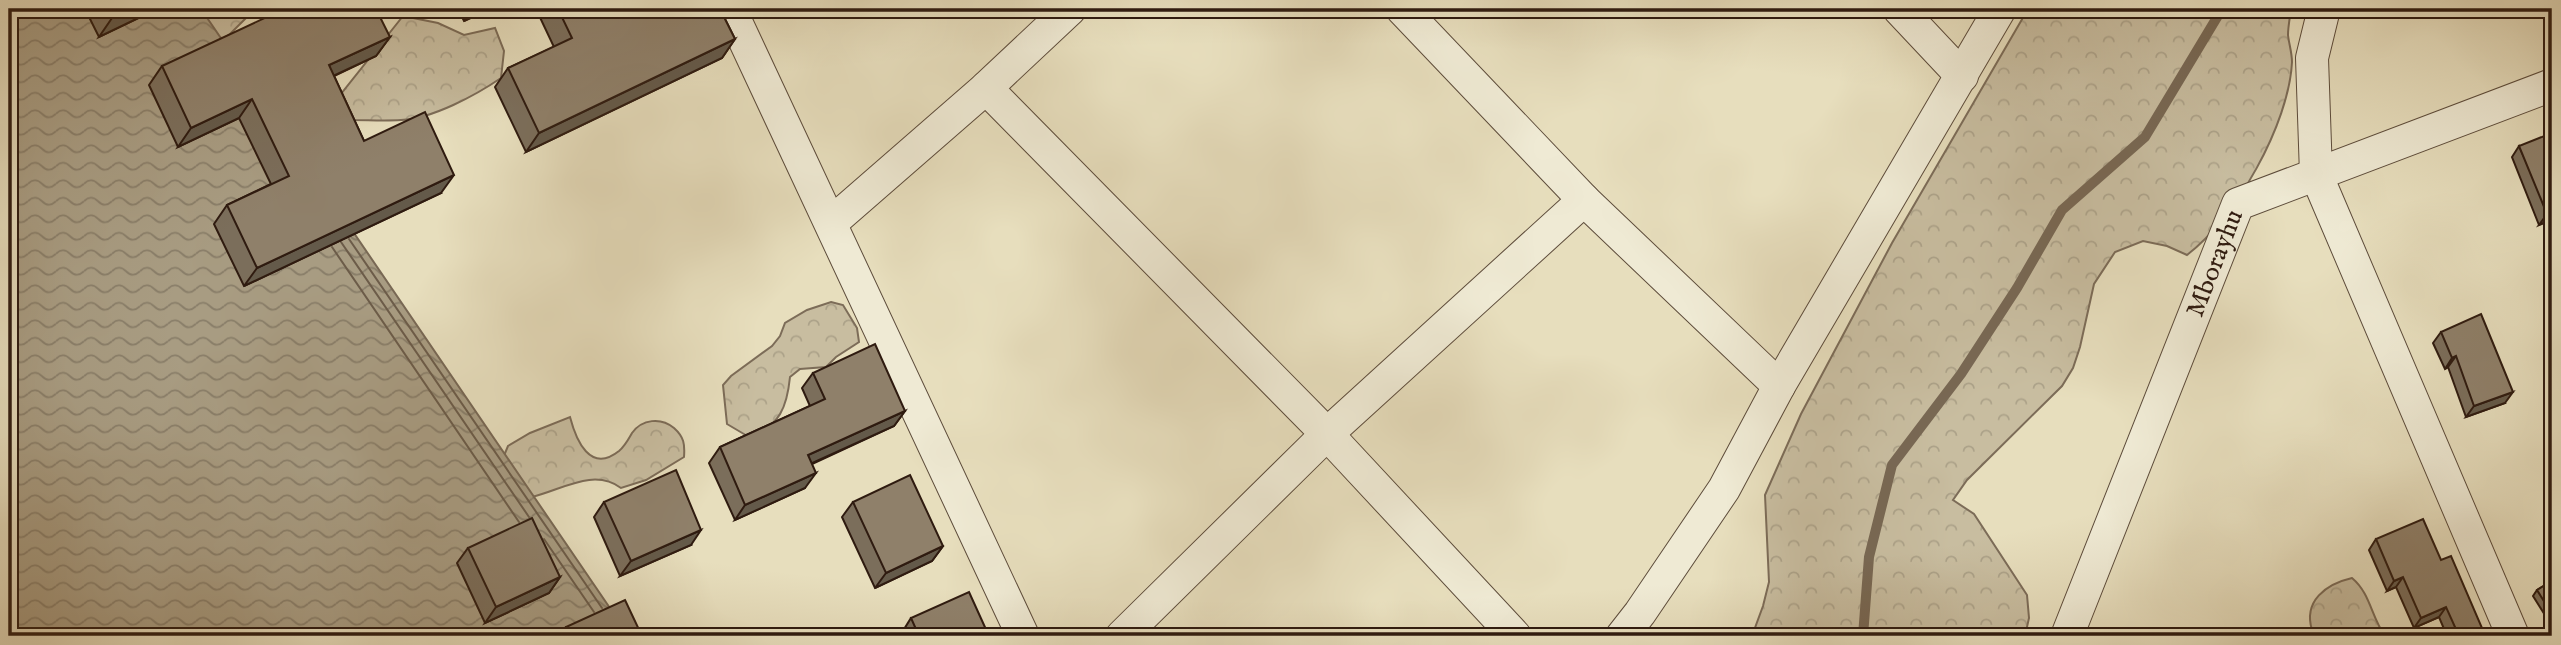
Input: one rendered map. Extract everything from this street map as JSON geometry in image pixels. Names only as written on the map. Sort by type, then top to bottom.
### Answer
[{"type":"street","points":[[730,9],[1023,636]]},
{"type":"street","points":[[831,223],[986,88],[1070,9]]},
{"type":"street","points":[[1402,9],[1584,200],[1779,386]]},
{"type":"street","points":[[1899,9],[1962,76]]},
{"type":"street","points":[[1622,636],[1640,614],[1724,489],[1779,386],[2000,9]]},
{"type":"street","points":[[2324,9],[2312,58],[2316,174],[2513,636]]},
{"type":"street","name":"Mborayhu","points":[[2067,636],[2238,204],[2552,85]]},
{"type":"street","points":[[986,88],[1327,435],[1516,636]]},
{"type":"street","points":[[1122,636],[1327,435],[1584,200]]},
{"type":"green space","points":[[188,9],[255,9],[230,34],[208,49]]},
{"type":"green space","points":[[2028,9],[2291,9],[2288,35],[2292,62],[2289,87],[2270,141],[2257,168],[2224,218],[2187,255],[2167,246],[2143,241],[2115,252],[2094,284],[2080,347],[2073,368],[2062,386],[1967,480],[1953,500],[1974,514],[2027,595],[2029,618],[2025,636],[1752,636],[1769,582],[1765,495],[1801,414],[1892,243]]},
{"type":"green space","points":[[403,16],[438,23],[464,35],[495,28],[504,51],[501,78],[440,111],[413,119],[352,120],[341,94]]},
{"type":"green space","points":[[831,302],[843,305],[857,328],[859,342],[826,367],[800,369],[790,377],[787,397],[780,414],[760,432],[749,437],[727,424],[723,385],[772,346],[785,323],[807,310]]},
{"type":"green space","points":[[570,417],[580,444],[592,456],[600,459],[621,449],[636,428],[652,421],[663,422],[674,428],[682,438],[684,457],[646,480],[621,488],[610,482],[588,480],[531,497],[498,470],[508,446],[530,433]]},
{"type":"green space","points":[[2352,578],[2367,598],[2385,636],[2327,636],[2312,630],[2311,610],[2319,595],[2326,589]]},
{"type":"water","points":[[9,9],[201,9],[629,636],[9,636]]},
{"type":"building","points":[[107,9],[132,9],[112,18]]},
{"type":"building","points":[[284,9],[376,9],[390,37],[329,65],[364,141],[425,112],[454,175],[257,268],[227,205],[289,176],[252,99],[191,128],[162,66]]},
{"type":"building","points":[[558,9],[720,9],[735,39],[539,133],[508,68],[572,38]]},
{"type":"building","points":[[2552,133],[2552,211],[2547,214],[2519,146]]},
{"type":"building","points":[[2481,314],[2513,392],[2474,406],[2456,356],[2452,358],[2441,332]]},
{"type":"building","points":[[875,344],[905,411],[808,455],[816,473],[745,505],[720,447],[825,399],[813,373]]},
{"type":"building","points":[[676,470],[701,530],[631,561],[604,502]]},
{"type":"building","points":[[910,475],[943,546],[886,573],[853,502]]},
{"type":"building","points":[[532,518],[560,577],[496,607],[468,548]]},
{"type":"building","points":[[2423,519],[2441,560],[2451,556],[2485,635],[2459,636],[2446,607],[2421,618],[2403,577],[2394,581],[2376,539]]},
{"type":"building","points":[[2552,581],[2552,614],[2537,590]]},
{"type":"building","points":[[969,592],[989,636],[919,636],[911,618]]},
{"type":"building","points":[[625,600],[642,636],[570,636],[566,627]]},
{"type":"waterway","points":[[1863,636],[1869,557],[1892,465],[1961,374],[2017,288],[2062,210],[2145,137],[2222,9]]}]
